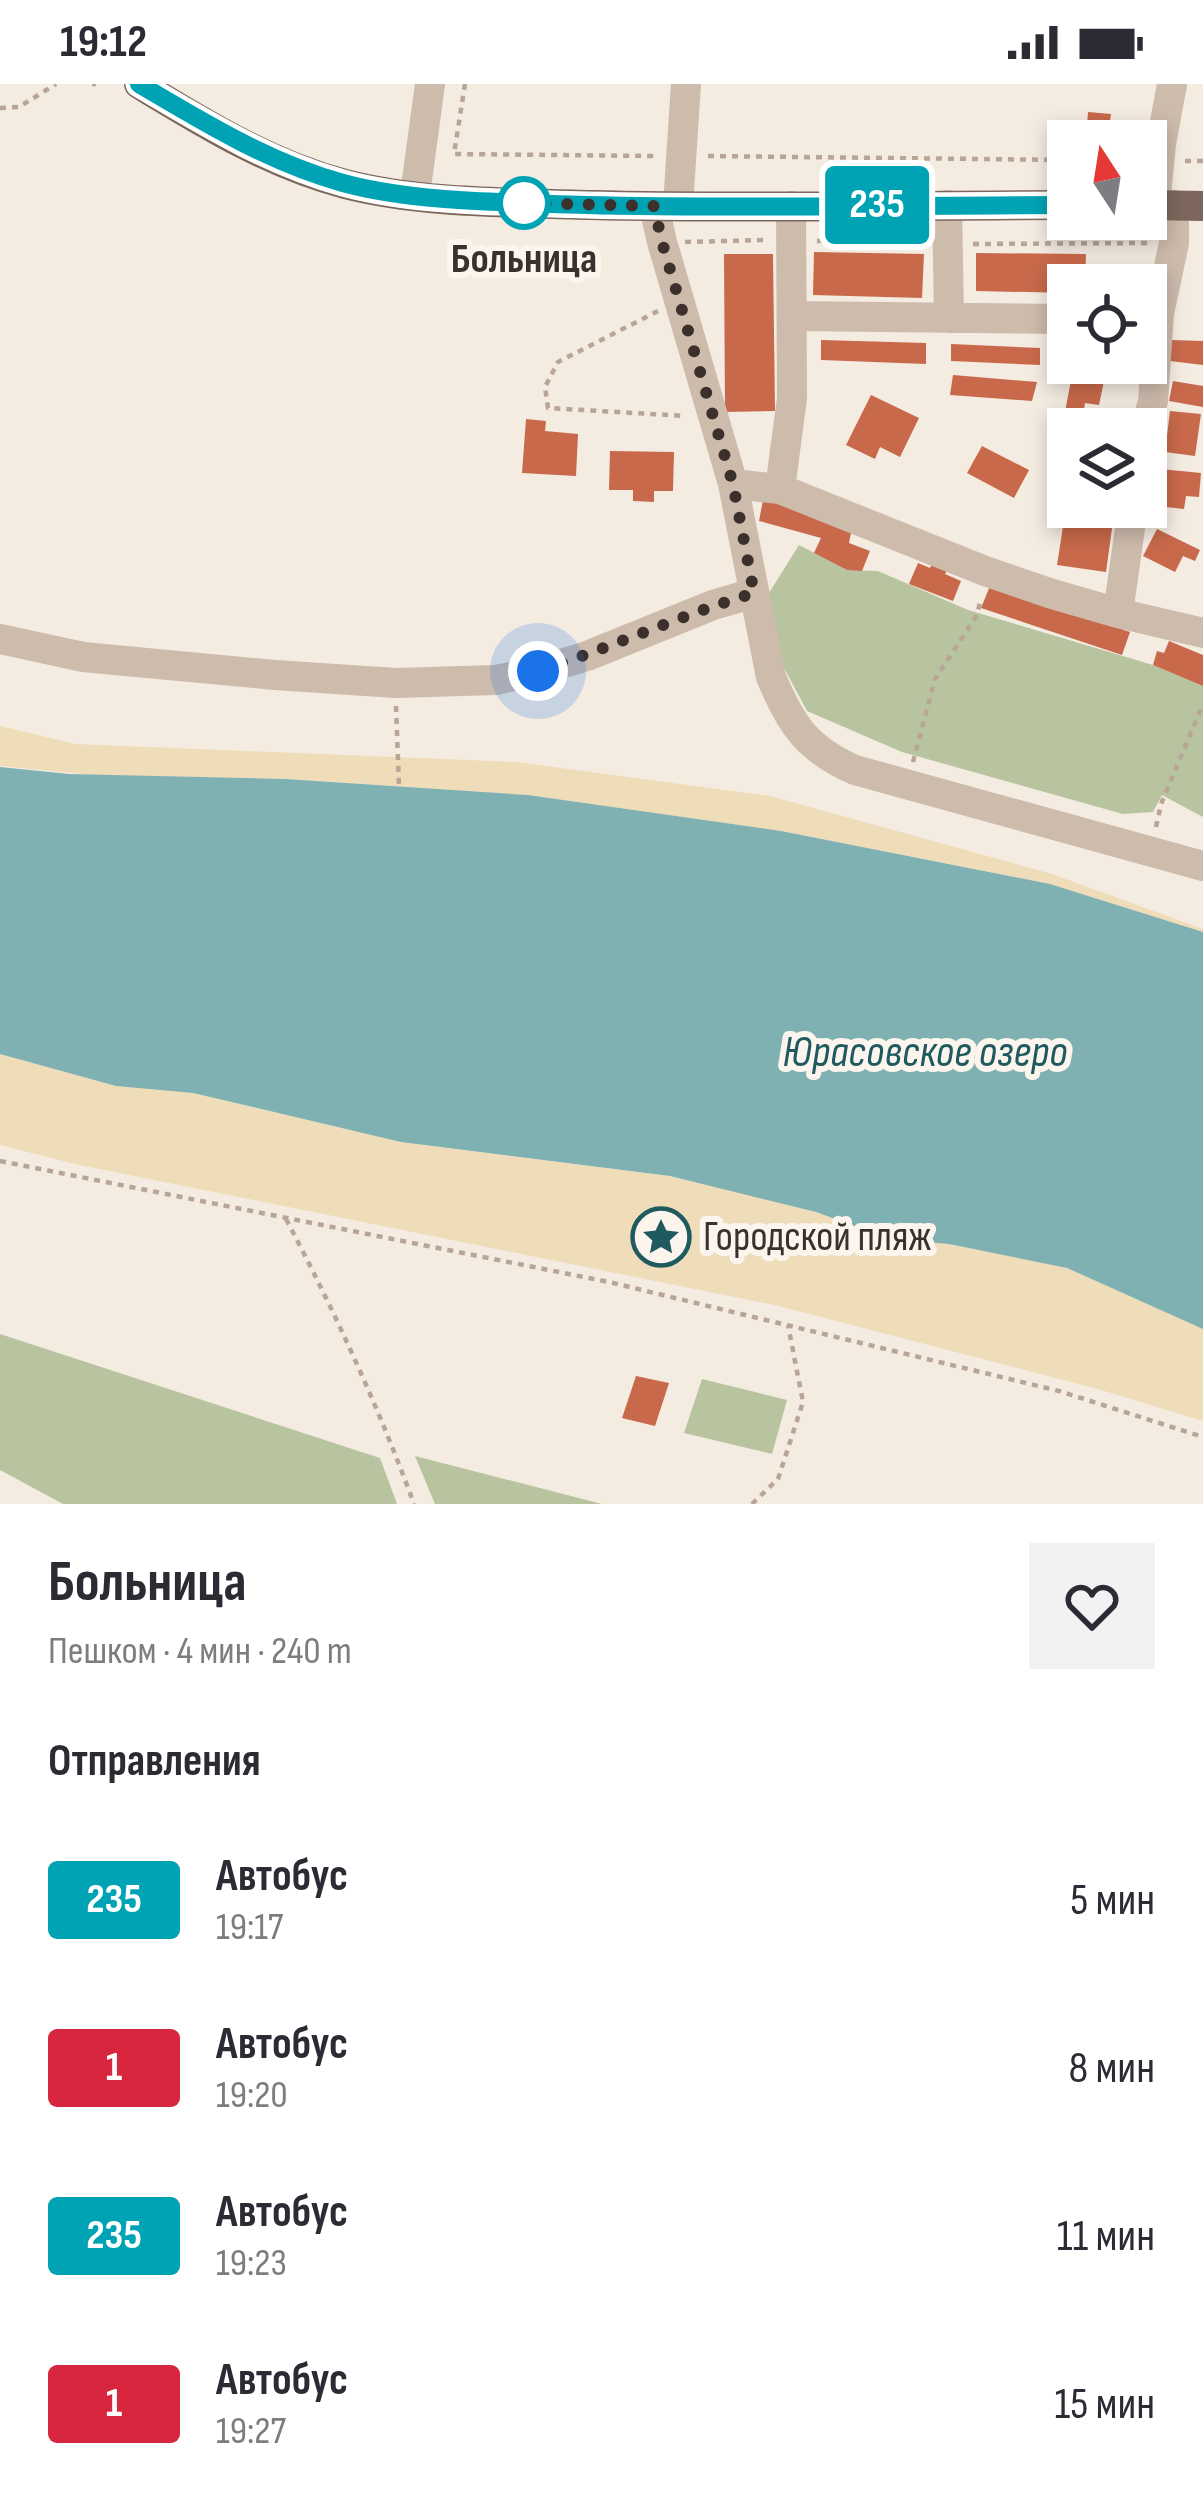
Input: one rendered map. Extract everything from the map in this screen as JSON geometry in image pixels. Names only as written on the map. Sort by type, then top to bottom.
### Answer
[{"type":"main road","points":[[140,84],[251,150],[293,168],[348,184],[415,195],[666,206],[1047,205]]},
{"type":"street","points":[[415,195],[430,84]]},
{"type":"street","points":[[686,84],[681,156],[666,206],[662,242],[733,484],[771,677],[780,700],[826,758],[855,770],[1203,866]]},
{"type":"street","points":[[1152,408],[1159,314],[1174,243],[1161,144],[1172,84]]},
{"type":"street","points":[[947,205],[949,318]]},
{"type":"street","points":[[780,489],[792,398],[791,206]]},
{"type":"street","points":[[792,316],[1047,320]]},
{"type":"street","points":[[733,484],[780,489],[986,571],[1118,614],[1203,633]]},
{"type":"street","points":[[1118,614],[1129,528]]},
{"type":"street","points":[[0,639],[83,657],[275,675],[396,682],[496,680],[587,656],[754,593]]},
{"type":"path","points":[[0,108],[19,106],[56,84]]},
{"type":"path","points":[[465,84],[454,154],[1047,160]]},
{"type":"path","points":[[662,242],[1174,243]]},
{"type":"path","points":[[678,301],[558,362],[545,387],[548,408],[682,416],[710,412]]},
{"type":"path","points":[[907,785],[935,679],[977,615],[986,571]]},
{"type":"path","points":[[396,682],[399,786]]},
{"type":"path","points":[[1152,851],[1161,804],[1203,704]]},
{"type":"path","points":[[0,1161],[610,1282],[1059,1391],[1203,1437]]},
{"type":"path","points":[[286,1219],[334,1309],[414,1504]]},
{"type":"path","points":[[752,1504],[778,1479],[803,1402],[788,1325]]},
{"type":"green space","points":[[799,545],[847,570],[878,571],[968,610],[1153,665],[1203,686],[1203,817],[1162,795],[1153,812],[1123,814],[902,752],[807,711],[783,666],[769,593]]},
{"type":"green space","points":[[0,1334],[380,1458],[397,1504],[63,1504],[0,1470]]},
{"type":"green space","points":[[702,1379],[787,1400],[772,1454],[684,1433]]},
{"type":"green space","points":[[415,1456],[602,1504],[435,1504]]},
{"type":"sand","points":[[0,726],[75,744],[516,762],[770,796],[1052,874],[1203,932],[1050,884],[781,831],[528,795],[285,779],[94,775],[0,766]]},
{"type":"sand","name":"Городской пляж","points":[[0,1054],[116,1086],[193,1093],[401,1142],[670,1176],[816,1212],[890,1239],[949,1244],[1067,1268],[1203,1329],[1203,1421],[779,1306],[0,1145]]},
{"type":"water","name":"Юрасовское озеро","points":[[0,767],[528,795],[781,831],[1050,884],[1203,932],[1203,1329],[1067,1268],[949,1244],[890,1239],[816,1212],[670,1176],[401,1142],[193,1093],[116,1086],[0,1054]]},
{"type":"building","points":[[1088,112],[1111,114],[1110,120],[1087,120]]},
{"type":"building","points":[[814,252],[924,254],[922,298],[813,295]]},
{"type":"building","points":[[976,253],[1086,254],[1086,264],[1047,264],[1047,293],[976,291]]},
{"type":"building","points":[[724,254],[773,254],[775,411],[725,412]]},
{"type":"building","points":[[821,340],[926,343],[926,364],[821,360]]},
{"type":"building","points":[[1172,340],[1203,341],[1203,365],[1170,361]]},
{"type":"building","points":[[951,344],[1040,348],[1040,365],[951,361]]},
{"type":"building","points":[[953,375],[1037,382],[1032,401],[950,395]]},
{"type":"building","points":[[1173,381],[1203,386],[1203,407],[1169,401]]},
{"type":"building","points":[[1070,384],[1103,384],[1099,405],[1066,408]]},
{"type":"building","points":[[871,395],[919,418],[900,457],[880,447],[875,459],[846,445]]},
{"type":"building","points":[[1170,411],[1201,414],[1195,456],[1167,452]]},
{"type":"building","points":[[526,419],[546,421],[545,431],[578,434],[576,476],[522,473]]},
{"type":"building","points":[[982,446],[1029,470],[1014,498],[967,473]]},
{"type":"building","points":[[610,451],[674,452],[673,491],[654,491],[654,502],[633,501],[633,490],[609,490]]},
{"type":"building","points":[[1167,470],[1201,473],[1199,497],[1186,496],[1184,509],[1167,507]]},
{"type":"building","points":[[764,495],[854,518],[849,543],[870,551],[862,571],[847,570],[814,553],[821,538],[759,521]]},
{"type":"building","points":[[1063,528],[1112,528],[1106,572],[1057,565]]},
{"type":"building","points":[[1157,529],[1200,550],[1195,561],[1183,556],[1175,572],[1143,556]]},
{"type":"building","points":[[934,560],[949,566],[945,574],[961,581],[953,601],[909,584],[918,563],[930,568]]},
{"type":"building","points":[[990,586],[1130,632],[1122,655],[981,608]]},
{"type":"building","points":[[1169,641],[1203,655],[1203,686],[1153,665],[1157,651],[1164,653]]},
{"type":"building","points":[[636,1376],[669,1383],[655,1426],[622,1418]]},
{"type":"bus line","name":"235","points":[[139,84],[251,150],[293,168],[348,184],[415,195],[654,206],[1047,205]]},
{"type":"place","name":"Больница","points":[[524,203]]},
{"type":"place","name":"Городской пляж","points":[[661,1237]]},
{"type":"route","points":[[524,203],[654,206],[733,484],[754,593],[538,671]]}]
